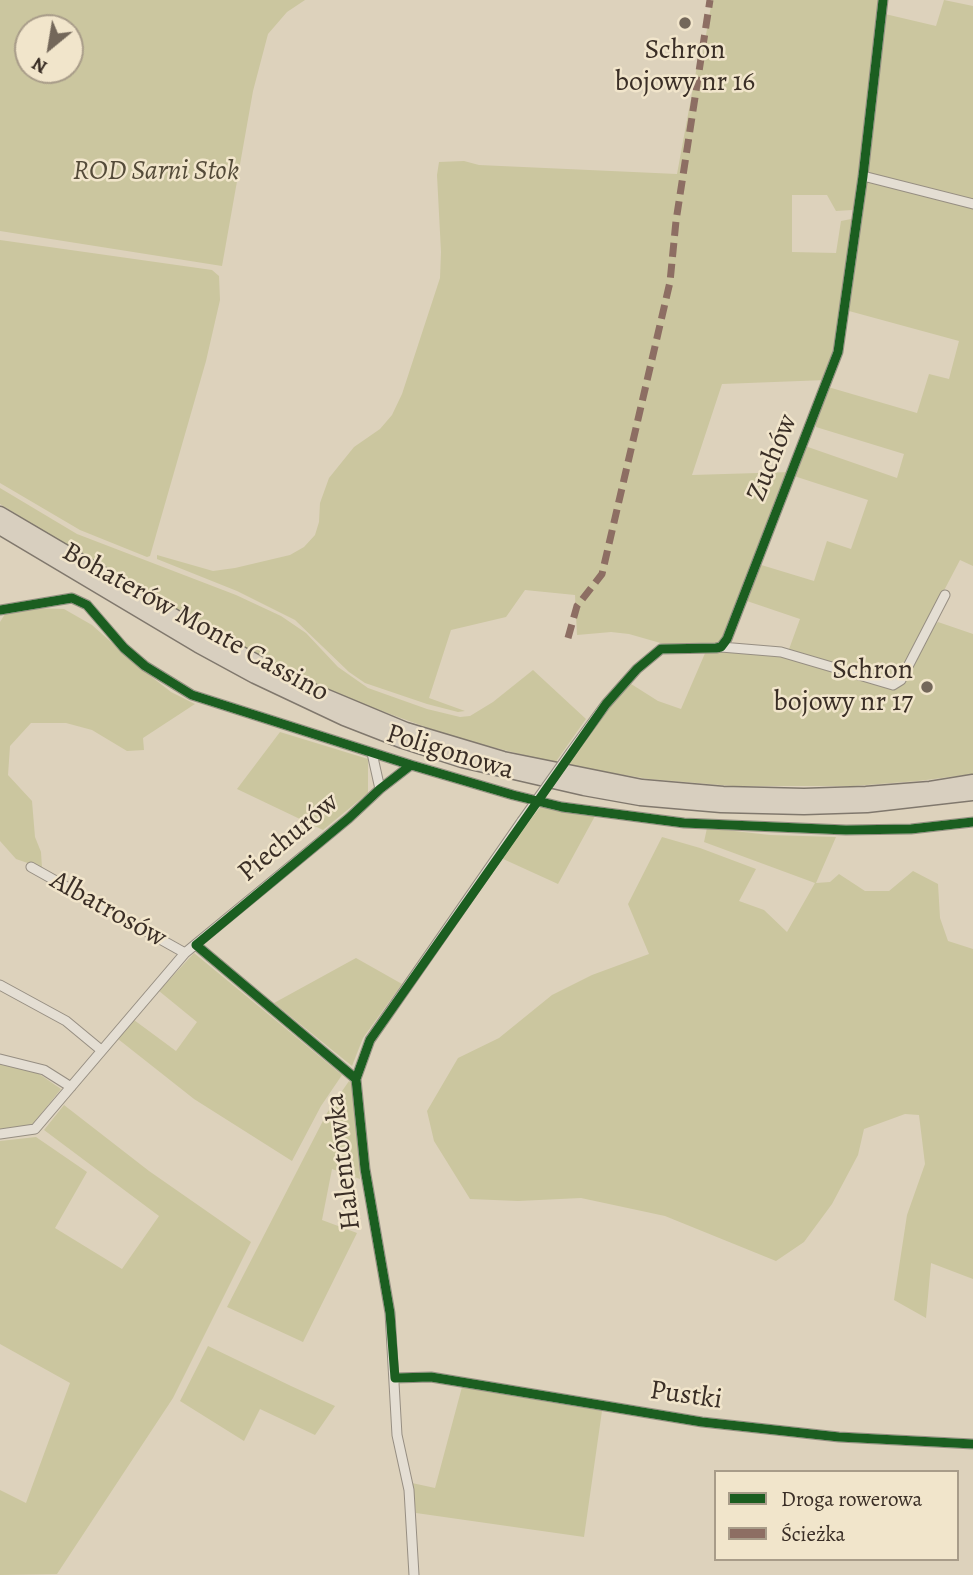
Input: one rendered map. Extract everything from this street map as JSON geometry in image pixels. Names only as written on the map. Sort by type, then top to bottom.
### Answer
[{"type":"highway","name":"Bohaterów Monte Cassino","points":[[0,514],[204,635],[303,687],[406,730],[491,755],[539,768],[642,787],[723,794],[866,794],[930,789],[973,782]]},
{"type":"highway","name":"Bohaterów Monte Cassino","points":[[0,527],[255,676],[344,718],[463,760],[538,779],[640,798],[722,805],[867,805],[973,793]]},
{"type":"street","name":"Zuchów","points":[[721,647],[727,639],[838,352],[863,176],[883,0]]},
{"type":"street","points":[[863,176],[973,204]]},
{"type":"street","points":[[721,647],[781,652],[886,684],[896,684],[901,680],[945,596]]},
{"type":"street","name":"Poligonowa","points":[[0,610],[72,598],[87,606],[124,648],[145,666],[192,695],[411,765],[562,807],[684,823],[885,830],[973,822]]},
{"type":"street","name":"Halentówka","points":[[414,1575],[412,1517],[397,1435],[390,1313],[365,1169],[356,1079],[370,1040],[606,704],[637,669],[661,649],[721,647]]},
{"type":"street","name":"Piechurów","points":[[372,753],[380,789]]},
{"type":"street","name":"Piechurów","points":[[0,1134],[36,1129],[185,953],[411,765]]},
{"type":"street","name":"Albatrosów","points":[[31,867],[185,953]]},
{"type":"street","points":[[195,945],[356,1079]]},
{"type":"street","points":[[0,985],[66,1021],[102,1050]]},
{"type":"street","points":[[0,1059],[44,1070],[71,1087]]},
{"type":"street","name":"Pustki","points":[[395,1378],[431,1377],[702,1422],[839,1437],[973,1444]]},
{"type":"green space","name":"ROD Sarni Stok","points":[[0,0],[305,0],[287,12],[268,34],[253,91],[222,266],[0,231]]},
{"type":"green space","points":[[712,0],[880,0],[856,207],[852,210],[836,211],[827,195],[792,195],[792,252],[836,253],[841,221],[851,219],[854,222],[840,337],[826,380],[722,384],[692,475],[791,472],[725,638],[715,646],[664,644],[611,632],[577,635],[575,595],[525,590],[506,617],[451,630],[429,698],[465,711],[458,712],[365,683],[349,672],[295,620],[237,591],[157,559],[157,555],[213,571],[235,568],[290,555],[304,547],[315,535],[320,503],[329,478],[354,447],[380,429],[392,415],[402,394],[440,278],[437,175],[439,162],[464,161],[479,165],[677,174]]},
{"type":"green space","points":[[944,0],[973,6],[973,202],[868,173],[867,168],[885,14],[936,26]]},
{"type":"green space","points":[[868,182],[973,206],[973,566],[960,560],[896,682],[788,652],[800,619],[744,600],[758,564],[814,581],[827,541],[851,549],[868,500],[794,476],[805,446],[897,478],[904,454],[816,427],[828,387],[917,413],[929,374],[949,379],[959,341],[849,311],[864,185]]},
{"type":"green space","points":[[0,240],[212,270],[219,276],[220,300],[206,361],[150,556],[80,530],[0,483]]},
{"type":"green space","points":[[0,488],[77,534],[236,595],[281,616],[306,633],[338,667],[368,688],[427,709],[460,717],[470,716],[493,702],[533,670],[586,719],[555,763],[453,737],[357,702],[275,665],[198,623],[37,527],[0,504]]},
{"type":"green space","points":[[29,608],[64,609],[92,625],[171,692],[195,704],[143,738],[144,750],[127,751],[92,730],[66,723],[31,723],[10,746],[8,775],[32,801],[35,837],[41,852],[42,868],[16,859],[0,841],[0,622],[5,614]]},
{"type":"green space","points":[[938,622],[973,634],[973,774],[853,786],[732,786],[649,779],[567,766],[598,719],[628,682],[658,701],[681,709],[706,651],[771,651],[892,687],[932,623]]},
{"type":"green space","points":[[280,732],[368,759],[368,793],[323,830],[237,789]]},
{"type":"green space","points":[[541,806],[595,816],[558,884],[501,858]]},
{"type":"green space","points":[[707,828],[770,835],[836,837],[816,883],[830,882],[839,874],[865,891],[889,891],[913,871],[938,884],[940,918],[948,941],[973,949],[973,1279],[931,1263],[926,1318],[894,1300],[907,1215],[925,1164],[919,1115],[905,1114],[864,1129],[858,1155],[832,1204],[804,1242],[776,1261],[665,1216],[581,1198],[518,1201],[470,1199],[434,1141],[427,1111],[458,1058],[499,1038],[552,995],[592,975],[649,954],[628,904],[662,837],[756,869],[739,901],[764,910],[787,932],[815,883],[704,842]]},
{"type":"green space","points":[[194,953],[342,1075],[321,1106],[292,1161],[194,1099],[118,1039],[134,1020],[176,1051],[197,1022],[159,991]]},
{"type":"green space","points":[[356,958],[402,984],[363,1038],[352,1066],[274,1003]]},
{"type":"green space","points":[[0,1064],[32,1069],[61,1089],[32,1125],[0,1129]]},
{"type":"green space","points":[[349,1081],[353,1084],[360,1179],[332,1169],[322,1220],[357,1233],[303,1342],[227,1307],[327,1113]]},
{"type":"green space","points":[[64,1105],[149,1171],[251,1242],[173,1398],[57,1574],[0,1575],[0,1490],[26,1503],[70,1383],[0,1344],[0,1141],[36,1137],[87,1172],[55,1228],[122,1269],[159,1216],[44,1130]]},
{"type":"green space","points":[[208,1346],[335,1406],[315,1435],[260,1409],[244,1441],[180,1401]]},
{"type":"green space","points":[[462,1387],[602,1411],[584,1537],[416,1513],[412,1483],[435,1488]]},
{"type":"marked path","points":[[568,638],[577,606],[602,574],[670,282],[676,221],[710,0]]},
{"type":"cycle path","points":[[883,0],[863,176],[838,352],[727,639],[721,647],[716,648],[661,649],[637,669],[606,704],[370,1040],[356,1079],[365,1169],[390,1313],[395,1378],[431,1377],[702,1422],[839,1437],[973,1444]]},
{"type":"cycle path","points":[[0,610],[72,598],[87,605],[124,648],[145,666],[192,695],[411,765],[562,807],[684,823],[846,830],[911,829],[973,822]]},
{"type":"cycle path","points":[[356,1079],[196,945],[411,765]]},
{"type":"place","name":"Schron bojowy nr 16","points":[[685,23]]},
{"type":"place","name":"Schron bojowy nr 17","points":[[927,687]]}]
